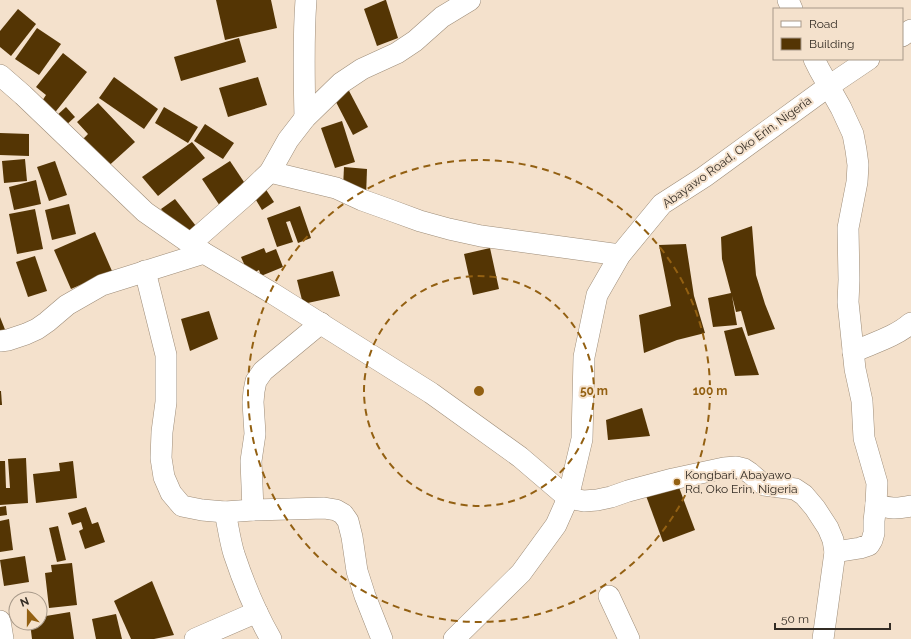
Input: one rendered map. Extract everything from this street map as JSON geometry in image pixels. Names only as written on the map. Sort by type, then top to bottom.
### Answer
[{"type":"street","points":[[305,118],[304,72],[306,0]]},
{"type":"street","points":[[0,341],[26,334],[37,328],[47,322],[67,305],[102,285],[145,271],[197,249],[247,194],[270,172],[288,140],[305,118],[341,83],[362,69],[397,53],[415,41],[442,17],[470,0]]},
{"type":"street","points":[[815,60],[841,108],[853,134],[858,165],[857,182],[848,228],[848,302],[855,369],[862,401],[864,438],[877,483],[874,534],[872,540],[869,544],[860,548],[835,552]]},
{"type":"street","name":"Abayawo Road, Oko Erin, Nigeria","points":[[454,639],[521,573],[556,525],[568,498],[582,439],[584,357],[597,295],[620,255],[662,204],[704,177],[829,86],[868,60]]},
{"type":"street","points":[[0,75],[23,95],[145,212],[197,249],[321,323],[431,393],[520,457],[568,498],[584,501],[598,500],[673,479],[724,468],[736,467],[744,469],[764,485],[795,489],[804,495],[815,508],[828,528],[833,540],[835,552],[823,639]]},
{"type":"street","points":[[270,172],[336,188],[362,200],[420,221],[449,229],[481,236],[620,255]]},
{"type":"street","points":[[145,271],[166,355],[166,402],[162,432],[161,458],[164,476],[171,493],[182,506],[202,510],[225,512],[324,508],[336,510],[343,514],[348,521],[352,537],[357,571],[382,639]]},
{"type":"street","points":[[253,510],[251,461],[255,434],[253,402],[256,381],[264,371],[321,323]]},
{"type":"street","points":[[853,352],[889,337],[906,328],[911,323]]},
{"type":"street","points":[[876,504],[888,508],[911,506]]},
{"type":"street","points":[[225,512],[234,553],[247,590],[264,628],[271,639]]},
{"type":"street","points":[[609,596],[629,639]]},
{"type":"street","points":[[195,639],[257,612]]},
{"type":"street","points":[[0,621],[3,639]]},
{"type":"building","points":[[216,0],[271,0],[277,28],[225,40]]},
{"type":"building","points":[[385,0],[398,38],[377,46],[364,9]]},
{"type":"building","points":[[18,9],[36,24],[11,56],[0,47],[0,31]]},
{"type":"building","points":[[37,28],[61,44],[39,75],[15,59]]},
{"type":"building","points":[[239,38],[246,62],[181,81],[174,57]]},
{"type":"building","points":[[63,53],[87,72],[53,115],[40,104],[46,95],[36,87]]},
{"type":"building","points":[[114,77],[158,109],[144,129],[99,98]]},
{"type":"building","points":[[258,77],[267,105],[228,117],[219,88]]},
{"type":"building","points":[[347,87],[368,127],[353,135],[336,102]]},
{"type":"building","points":[[98,103],[135,142],[103,171],[78,144],[88,134],[77,122]]},
{"type":"building","points":[[66,107],[75,117],[64,127],[55,117]]},
{"type":"building","points":[[164,107],[198,127],[188,143],[155,123]]},
{"type":"building","points":[[342,121],[355,162],[335,168],[321,128]]},
{"type":"building","points":[[205,124],[234,143],[223,159],[194,141]]},
{"type":"building","points":[[0,133],[29,134],[29,156],[0,155]]},
{"type":"building","points":[[192,142],[205,158],[158,196],[142,177]]},
{"type":"building","points":[[25,159],[27,181],[4,183],[2,161]]},
{"type":"building","points":[[55,161],[67,195],[49,201],[37,167]]},
{"type":"building","points":[[230,161],[248,188],[220,206],[202,179]]},
{"type":"building","points":[[344,167],[367,169],[366,197],[343,188]]},
{"type":"building","points":[[36,180],[41,204],[14,210],[9,187]]},
{"type":"building","points":[[265,188],[274,202],[262,210],[253,195]]},
{"type":"building","points":[[175,199],[196,226],[183,236],[161,209]]},
{"type":"building","points":[[69,204],[76,234],[52,240],[45,210]]},
{"type":"building","points":[[300,206],[311,238],[298,243],[290,221],[286,222],[293,242],[277,247],[267,218]]},
{"type":"building","points":[[35,209],[43,249],[17,254],[9,214]]},
{"type":"building","points":[[752,226],[756,275],[775,329],[748,336],[741,311],[736,312],[732,296],[737,325],[713,327],[708,298],[731,293],[722,259],[721,237]]},
{"type":"building","points":[[95,232],[112,271],[71,289],[54,250]]},
{"type":"building","points":[[686,244],[694,296],[705,333],[677,340],[644,353],[639,315],[671,306],[659,245]]},
{"type":"building","points":[[264,248],[266,253],[276,249],[283,267],[261,276],[259,270],[249,275],[241,257]]},
{"type":"building","points":[[490,248],[499,289],[473,295],[464,254]]},
{"type":"building","points":[[35,256],[47,291],[28,297],[16,262]]},
{"type":"building","points":[[333,271],[340,296],[303,304],[297,280]]},
{"type":"building","points":[[209,311],[218,339],[190,351],[181,319]]},
{"type":"building","points":[[0,317],[6,332],[0,334]]},
{"type":"building","points":[[742,327],[759,375],[735,376],[724,331]]},
{"type":"building","points":[[1,391],[2,405],[0,405]]},
{"type":"building","points":[[642,408],[650,436],[608,440],[606,420]]},
{"type":"building","points":[[26,458],[28,503],[0,505],[0,461],[5,461],[6,488],[10,488],[8,459]]},
{"type":"building","points":[[73,461],[77,498],[36,503],[33,474],[60,471],[59,463]]},
{"type":"building","points":[[677,482],[695,530],[663,542],[645,493]]},
{"type":"building","points":[[6,506],[7,515],[0,516],[0,507]]},
{"type":"building","points":[[86,507],[92,524],[98,522],[105,542],[85,549],[79,531],[83,529],[81,522],[72,525],[68,513]]},
{"type":"building","points":[[9,519],[13,550],[0,552],[0,521]]},
{"type":"building","points":[[58,526],[66,560],[57,562],[49,528]]},
{"type":"building","points":[[25,556],[29,582],[4,586],[0,560]]},
{"type":"building","points":[[72,563],[77,605],[49,608],[45,573],[52,572],[51,565]]},
{"type":"building","points":[[152,581],[174,635],[154,639],[131,639],[114,601]]},
{"type":"building","points":[[70,612],[74,639],[32,639],[31,631],[48,631],[48,616]]},
{"type":"building","points":[[116,614],[122,639],[96,639],[92,619]]},
{"type":"place","name":"Kongbari, Abayawo Rd, Oko Erin, Nigeria","points":[[677,482]]}]
